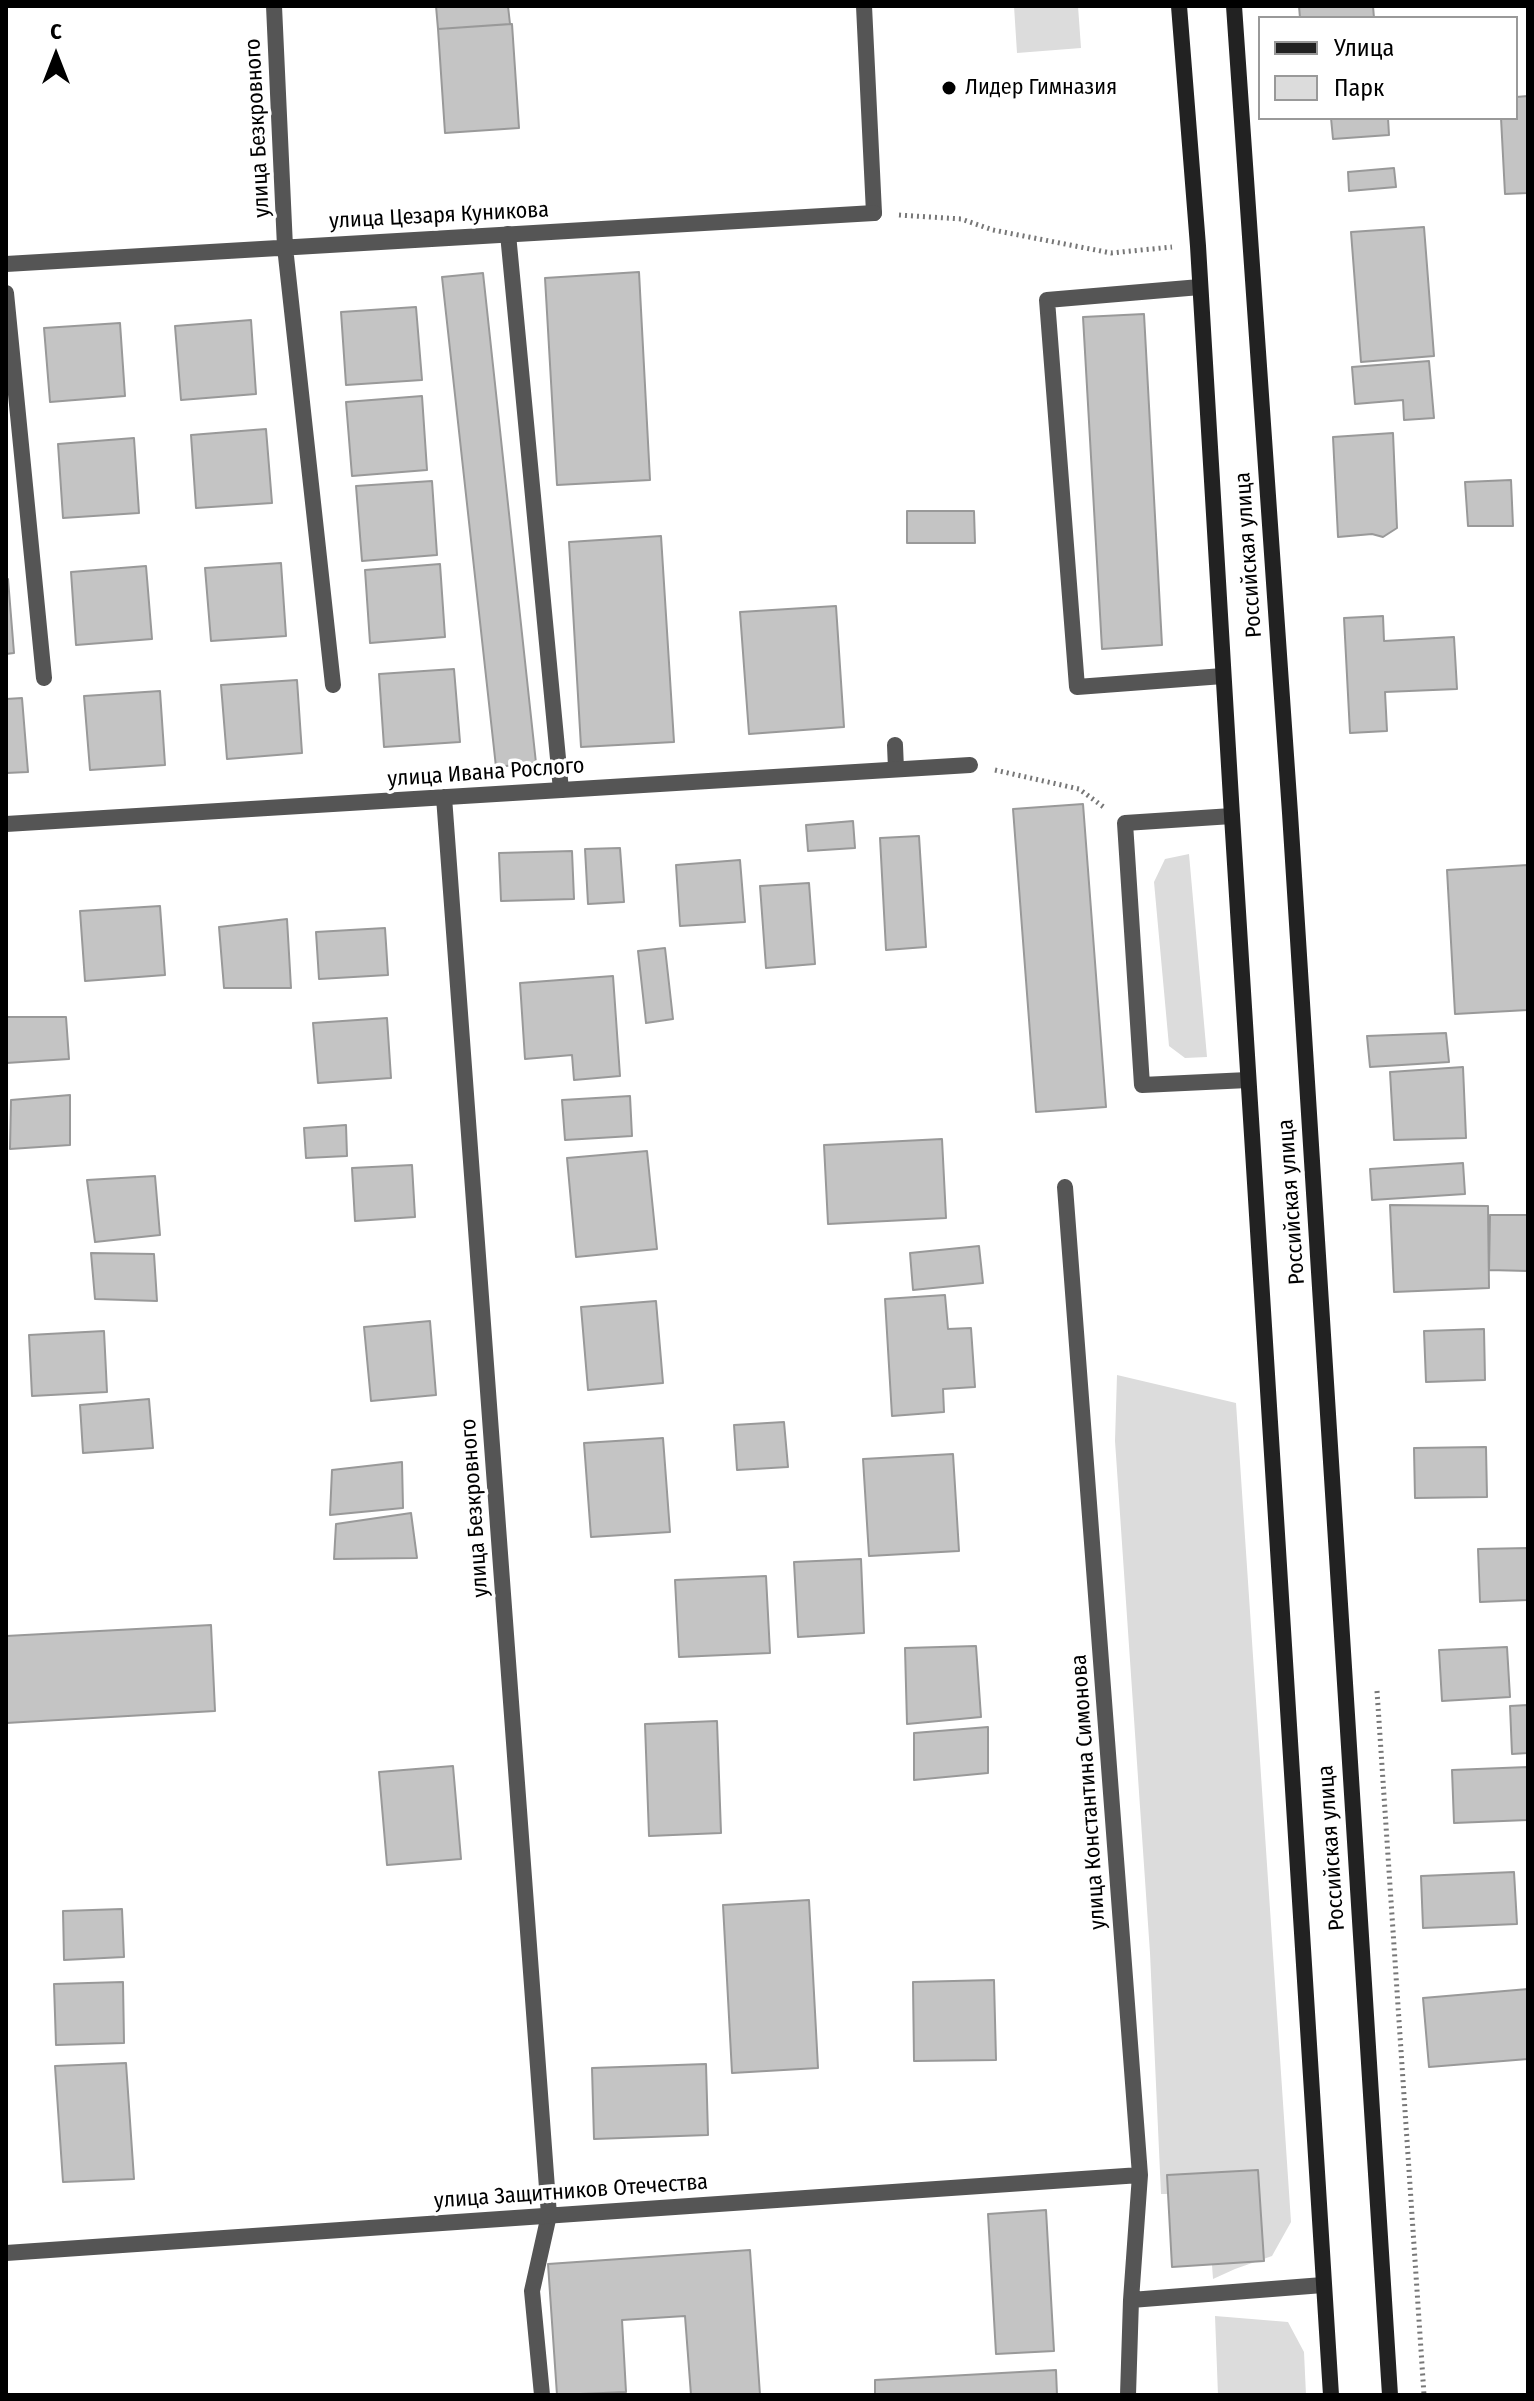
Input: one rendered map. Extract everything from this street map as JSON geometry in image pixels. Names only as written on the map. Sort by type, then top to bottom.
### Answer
[{"type":"main road","name":"Российская улица","points":[[1179,6],[1198,246],[1331,2395]]},
{"type":"main road","name":"Российская улица","points":[[1234,6],[1290,813],[1390,2395]]},
{"type":"street","name":"улица Безкровного","points":[[274,6],[285,247],[333,685]]},
{"type":"street","points":[[864,6],[874,213]]},
{"type":"street","name":"улица Цезаря Куникова","points":[[6,264],[874,213]]},
{"type":"street","points":[[508,234],[561,790]]},
{"type":"street","points":[[1200,287],[1047,300],[1077,687],[1223,676]]},
{"type":"street","points":[[6,293],[44,678]]},
{"type":"street","points":[[895,745],[896,769]]},
{"type":"street","name":"улица Ивана Рослого","points":[[6,824],[970,765]]},
{"type":"street","name":"улица Безкровного","points":[[444,797],[549,2215],[532,2291],[542,2395]]},
{"type":"street","points":[[1232,816],[1125,823],[1142,1085],[1248,1080]]},
{"type":"street","name":"улица Константина Симонова","points":[[1065,1187],[1140,2175],[1128,2395]]},
{"type":"street","name":"улица Защитников Отечества","points":[[6,2253],[1140,2175]]},
{"type":"street","points":[[1131,2300],[1323,2285]]},
{"type":"path","points":[[874,213],[961,219],[993,230],[1111,253],[1198,246]]},
{"type":"path","points":[[970,765],[1079,789],[1125,823]]},
{"type":"green space","points":[[1014,6],[1078,6],[1081,48],[1017,53]]},
{"type":"green space","points":[[1189,854],[1207,1057],[1185,1058],[1169,1046],[1154,882],[1165,859]]},
{"type":"green space","points":[[1117,1375],[1236,1403],[1291,2222],[1272,2256],[1213,2279],[1207,2194],[1161,2194],[1150,1953],[1115,1441]]},
{"type":"green space","points":[[1215,2316],[1288,2322],[1304,2352],[1306,2395],[1218,2395]]},
{"type":"building","points":[[436,6],[508,6],[510,24],[438,29]]},
{"type":"building","points":[[1299,6],[1373,6],[1374,16],[1300,16]]},
{"type":"building","points":[[512,24],[519,128],[445,133],[438,29]]},
{"type":"building","points":[[1528,96],[1528,193],[1505,194],[1501,120],[1518,120],[1518,97]]},
{"type":"building","points":[[1331,120],[1388,120],[1389,135],[1333,139]]},
{"type":"building","points":[[1394,168],[1396,187],[1349,191],[1348,172]]},
{"type":"building","points":[[1424,227],[1434,356],[1361,362],[1351,232]]},
{"type":"building","points":[[639,272],[650,480],[557,485],[545,278]]},
{"type":"building","points":[[483,273],[536,763],[496,767],[442,277]]},
{"type":"building","points":[[416,307],[422,380],[346,385],[341,312]]},
{"type":"building","points":[[1144,314],[1162,645],[1102,649],[1083,317]]},
{"type":"building","points":[[251,320],[256,394],[181,400],[175,326]]},
{"type":"building","points":[[120,323],[125,396],[50,402],[44,328]]},
{"type":"building","points":[[1429,361],[1434,418],[1404,420],[1403,400],[1355,404],[1352,367]]},
{"type":"building","points":[[422,396],[427,470],[352,476],[346,402]]},
{"type":"building","points":[[266,429],[272,503],[196,508],[191,435]]},
{"type":"building","points":[[1393,433],[1397,528],[1383,537],[1372,534],[1338,537],[1333,437]]},
{"type":"building","points":[[134,438],[139,513],[63,518],[58,444]]},
{"type":"building","points":[[1511,480],[1513,526],[1468,526],[1465,482]]},
{"type":"building","points":[[432,481],[437,555],[362,561],[356,486]]},
{"type":"building","points":[[907,511],[974,511],[975,543],[907,543]]},
{"type":"building","points":[[661,536],[674,742],[581,747],[569,542]]},
{"type":"building","points":[[281,563],[286,636],[211,641],[205,568]]},
{"type":"building","points":[[440,564],[445,637],[370,643],[365,570]]},
{"type":"building","points":[[146,566],[152,639],[76,645],[71,572]]},
{"type":"building","points":[[6,579],[14,653],[6,654]]},
{"type":"building","points":[[836,606],[844,727],[749,734],[740,612]]},
{"type":"building","points":[[1383,616],[1384,641],[1454,637],[1457,689],[1385,692],[1387,731],[1350,733],[1344,618]]},
{"type":"building","points":[[454,669],[460,742],[384,747],[379,674]]},
{"type":"building","points":[[297,680],[302,753],[227,759],[221,685]]},
{"type":"building","points":[[160,691],[165,765],[90,770],[84,696]]},
{"type":"building","points":[[22,698],[28,772],[6,773],[6,699]]},
{"type":"building","points":[[1083,804],[1106,1107],[1036,1112],[1013,809]]},
{"type":"building","points":[[853,821],[855,848],[808,851],[806,825]]},
{"type":"building","points":[[919,836],[926,947],[886,950],[880,838]]},
{"type":"building","points":[[620,848],[624,902],[588,904],[585,849]]},
{"type":"building","points":[[572,851],[574,899],[501,901],[499,853]]},
{"type":"building","points":[[740,860],[745,922],[680,926],[676,865]]},
{"type":"building","points":[[1528,865],[1528,1010],[1455,1014],[1447,870]]},
{"type":"building","points":[[809,883],[815,964],[766,968],[760,886]]},
{"type":"building","points":[[160,906],[165,975],[85,981],[80,911]]},
{"type":"building","points":[[287,919],[291,988],[224,988],[219,927]]},
{"type":"building","points":[[385,928],[388,975],[319,979],[316,932]]},
{"type":"building","points":[[665,948],[673,1019],[646,1023],[638,951]]},
{"type":"building","points":[[613,976],[620,1076],[574,1080],[572,1055],[525,1059],[520,983]]},
{"type":"building","points":[[6,1017],[66,1017],[69,1059],[6,1063]]},
{"type":"building","points":[[387,1018],[391,1078],[318,1083],[313,1023]]},
{"type":"building","points":[[1446,1033],[1449,1062],[1370,1067],[1367,1036]]},
{"type":"building","points":[[1463,1067],[1466,1138],[1394,1140],[1390,1072]]},
{"type":"building","points":[[70,1095],[70,1145],[10,1149],[11,1100]]},
{"type":"building","points":[[630,1096],[632,1136],[565,1140],[562,1100]]},
{"type":"building","points":[[346,1125],[347,1156],[306,1158],[304,1128]]},
{"type":"building","points":[[942,1139],[946,1218],[828,1224],[824,1145]]},
{"type":"building","points":[[647,1151],[657,1249],[576,1257],[567,1158]]},
{"type":"building","points":[[1463,1163],[1465,1194],[1372,1200],[1370,1169]]},
{"type":"building","points":[[412,1165],[415,1217],[355,1221],[352,1168]]},
{"type":"building","points":[[155,1176],[160,1235],[95,1242],[87,1180]]},
{"type":"building","points":[[1390,1205],[1488,1206],[1489,1288],[1394,1292]]},
{"type":"building","points":[[1490,1215],[1528,1215],[1528,1271],[1489,1270]]},
{"type":"building","points":[[979,1246],[983,1283],[913,1290],[910,1253]]},
{"type":"building","points":[[91,1253],[154,1254],[157,1301],[95,1299]]},
{"type":"building","points":[[945,1295],[948,1329],[971,1328],[975,1387],[943,1389],[944,1412],[892,1416],[885,1299]]},
{"type":"building","points":[[656,1301],[663,1383],[588,1390],[581,1307]]},
{"type":"building","points":[[430,1321],[436,1395],[371,1401],[364,1327]]},
{"type":"building","points":[[1484,1329],[1485,1380],[1426,1382],[1424,1331]]},
{"type":"building","points":[[104,1331],[107,1392],[32,1396],[29,1335]]},
{"type":"building","points":[[149,1399],[153,1448],[83,1453],[80,1405]]},
{"type":"building","points":[[784,1422],[788,1467],[737,1470],[734,1425]]},
{"type":"building","points":[[663,1438],[670,1532],[591,1537],[584,1443]]},
{"type":"building","points":[[1486,1447],[1487,1497],[1415,1498],[1414,1448]]},
{"type":"building","points":[[953,1454],[959,1551],[869,1556],[863,1459]]},
{"type":"building","points":[[402,1462],[403,1508],[330,1515],[332,1470]]},
{"type":"building","points":[[411,1513],[417,1558],[334,1559],[336,1524]]},
{"type":"building","points":[[1528,1548],[1528,1600],[1480,1602],[1478,1549]]},
{"type":"building","points":[[861,1559],[864,1633],[798,1637],[794,1562]]},
{"type":"building","points":[[766,1576],[770,1653],[679,1657],[675,1580]]},
{"type":"building","points":[[211,1625],[215,1711],[6,1723],[6,1636]]},
{"type":"building","points":[[976,1646],[981,1717],[907,1724],[905,1648]]},
{"type":"building","points":[[1507,1647],[1510,1697],[1442,1701],[1439,1650]]},
{"type":"building","points":[[1528,1705],[1528,1753],[1512,1754],[1510,1706]]},
{"type":"building","points":[[717,1721],[721,1833],[649,1836],[645,1724]]},
{"type":"building","points":[[988,1727],[988,1773],[914,1780],[914,1733]]},
{"type":"building","points":[[453,1766],[461,1859],[387,1865],[379,1772]]},
{"type":"building","points":[[1528,1767],[1528,1820],[1454,1823],[1452,1770]]},
{"type":"building","points":[[1514,1872],[1517,1924],[1423,1928],[1421,1876]]},
{"type":"building","points":[[809,1900],[818,2068],[732,2073],[723,1905]]},
{"type":"building","points":[[122,1909],[124,1957],[64,1960],[63,1911]]},
{"type":"building","points":[[994,1980],[996,2060],[914,2061],[913,1982]]},
{"type":"building","points":[[123,1982],[124,2043],[56,2045],[54,1984]]},
{"type":"building","points":[[1528,1989],[1528,2059],[1429,2067],[1423,1998]]},
{"type":"building","points":[[126,2063],[134,2179],[63,2182],[55,2066]]},
{"type":"building","points":[[706,2064],[708,2135],[594,2139],[592,2068]]},
{"type":"building","points":[[1258,2170],[1264,2261],[1172,2267],[1167,2175]]},
{"type":"building","points":[[1046,2210],[1054,2351],[996,2354],[988,2214]]},
{"type":"building","points":[[750,2250],[760,2395],[691,2395],[685,2316],[622,2320],[626,2392],[557,2395],[548,2264]]},
{"type":"building","points":[[1056,2370],[1057,2395],[875,2395],[875,2380]]},
{"type":"place","name":"Лидер Гимназия","points":[[949,88]]}]
